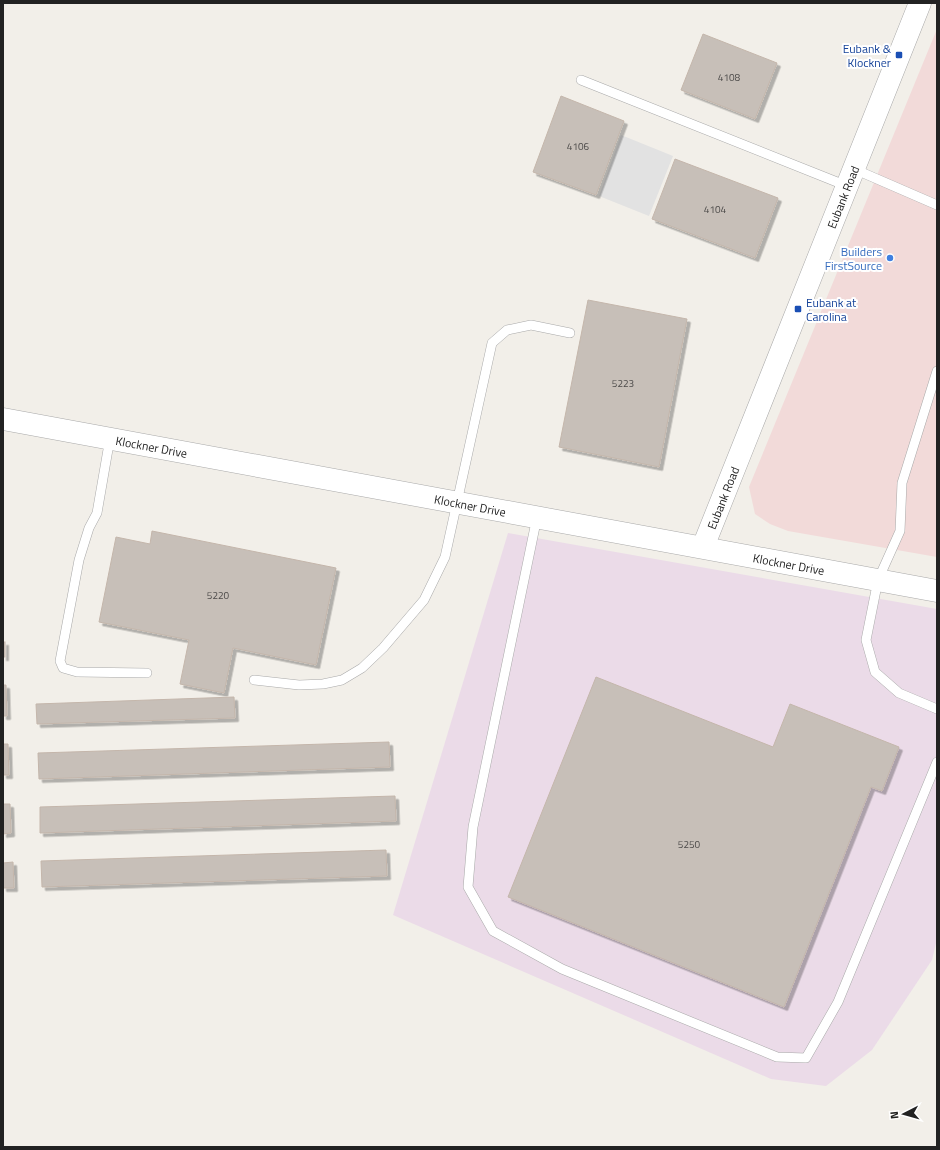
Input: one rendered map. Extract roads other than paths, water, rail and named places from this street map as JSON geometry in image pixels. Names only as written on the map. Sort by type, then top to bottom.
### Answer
[{"type":"street","name":"Eubank Road","points":[[703,547],[920,3]]},
{"type":"street","name":"Klockner Drive","points":[[3,418],[937,591]]},
{"type":"lane","points":[[581,80],[850,178],[937,205]]},
{"type":"lane","points":[[254,680],[299,685],[323,684],[342,680],[362,668],[383,648],[424,600],[445,557],[456,501],[492,343],[507,330],[531,325],[570,333]]},
{"type":"lane","points":[[937,370],[902,483],[900,531],[878,580],[866,640],[876,672],[899,693],[937,709]]},
{"type":"lane","points":[[110,438],[97,513],[89,528],[79,560],[60,661],[63,668],[77,672],[147,673]]},
{"type":"lane","points":[[538,518],[473,827],[468,887],[493,931],[562,969],[777,1057],[806,1058],[838,1002],[937,762]]},
{"type":"place","name":"Eubank & Klockner","points":[[899,55]]},
{"type":"place","name":"Builders FirstSource","points":[[890,258]]},
{"type":"place","name":"Eubank at Carolina","points":[[798,309]]}]
